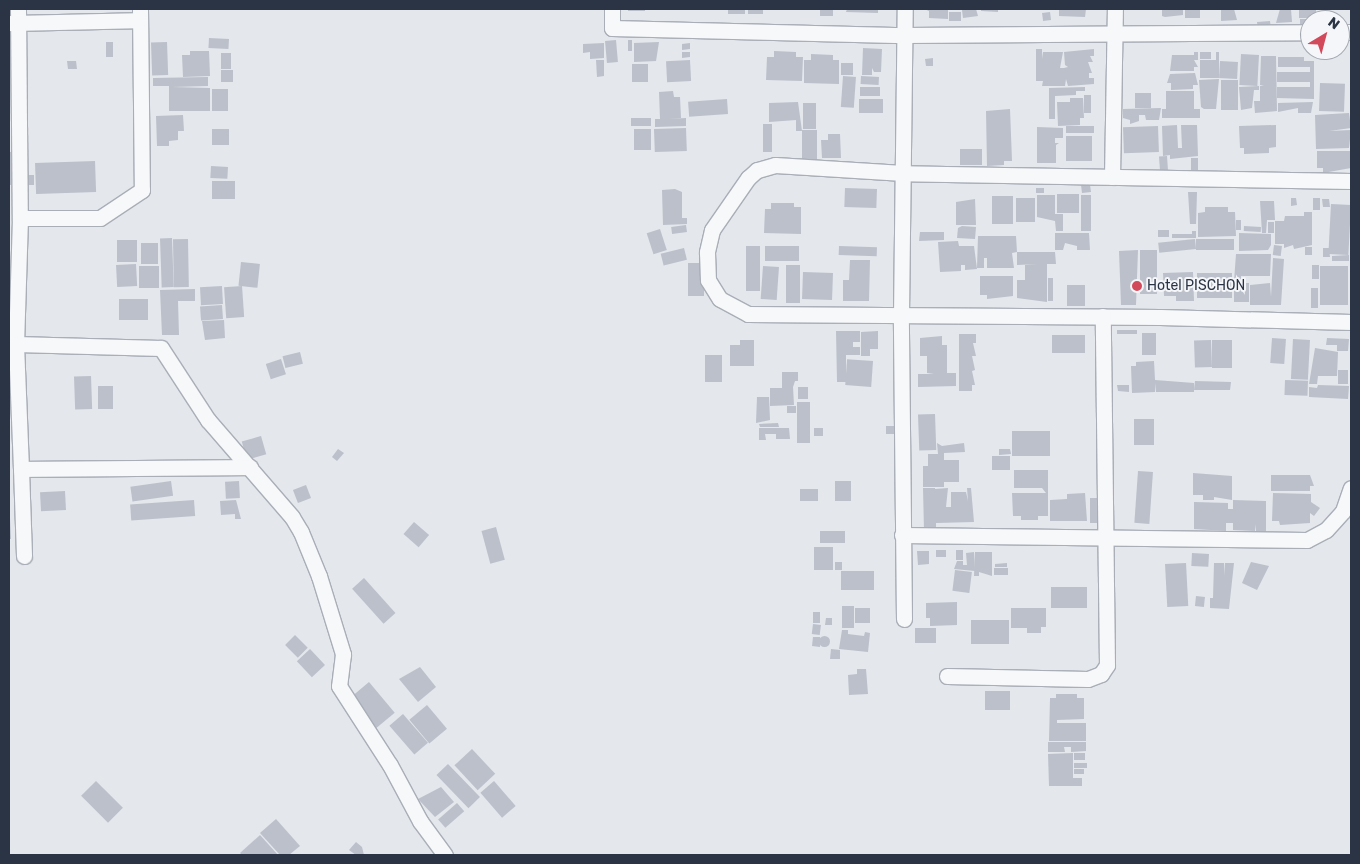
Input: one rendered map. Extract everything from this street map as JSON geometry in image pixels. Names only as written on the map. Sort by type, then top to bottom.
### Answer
[{"type":"street","points":[[612,9],[612,28],[905,34],[1300,32]]},
{"type":"street","points":[[904,618],[900,315],[905,9]]},
{"type":"street","points":[[1112,177],[1115,9]]},
{"type":"street","points":[[20,218],[100,218],[142,190],[139,15],[15,18],[20,218],[12,344],[24,556]]},
{"type":"street","points":[[1351,181],[903,173],[775,165],[757,170],[726,206],[712,230],[707,252],[708,280],[720,299],[748,314],[1103,316],[1351,322]]},
{"type":"street","points":[[947,676],[1088,680],[1101,674],[1107,665],[1103,316]]},
{"type":"street","points":[[12,344],[161,348],[208,420],[292,517],[319,576],[343,654],[339,686],[390,765],[420,821],[445,855]]},
{"type":"street","points":[[20,469],[250,467]]},
{"type":"street","points":[[902,535],[1307,540],[1326,530],[1343,511],[1351,488]]},
{"type":"building","points":[[628,9],[645,9],[645,11],[628,11]]},
{"type":"building","points":[[728,9],[745,9],[745,14],[728,14]]},
{"type":"building","points":[[748,9],[763,9],[763,14],[748,14]]},
{"type":"building","points":[[820,9],[833,9],[833,16],[820,16]]},
{"type":"building","points":[[847,9],[878,9],[878,13],[846,12]]},
{"type":"building","points":[[924,9],[948,9],[948,19],[929,18],[929,11]]},
{"type":"building","points":[[976,9],[978,16],[963,18],[962,10]]},
{"type":"building","points":[[981,9],[998,9],[998,12],[981,11]]},
{"type":"building","points":[[1059,9],[1086,9],[1085,17],[1059,16]]},
{"type":"building","points":[[1162,9],[1183,9],[1183,15],[1165,17],[1162,16]]},
{"type":"building","points":[[1185,9],[1200,9],[1200,18],[1185,18]]},
{"type":"building","points":[[1221,9],[1234,9],[1237,20],[1221,21]]},
{"type":"building","points":[[1280,9],[1291,9],[1292,22],[1276,23]]},
{"type":"building","points":[[1299,9],[1316,9],[1300,10],[1299,18]]},
{"type":"building","points":[[949,12],[961,12],[961,21],[949,21]]},
{"type":"building","points":[[1050,12],[1051,20],[1043,21],[1042,13]]},
{"type":"building","points":[[1270,21],[1271,30],[1258,30],[1257,22]]},
{"type":"building","points":[[209,38],[229,39],[228,49],[208,48]]},
{"type":"building","points":[[616,40],[618,62],[607,63],[605,41]]},
{"type":"building","points":[[628,40],[632,40],[632,51],[628,51]]},
{"type":"building","points":[[106,42],[113,42],[113,57],[106,57]]},
{"type":"building","points":[[167,42],[168,75],[152,76],[151,43]]},
{"type":"building","points":[[659,42],[656,61],[634,62],[634,43]]},
{"type":"building","points":[[604,43],[604,58],[590,59],[590,52],[583,53],[583,44]]},
{"type":"building","points":[[690,43],[690,49],[682,50],[682,44]]},
{"type":"building","points":[[863,48],[882,49],[881,72],[874,72],[872,68],[872,75],[862,75]]},
{"type":"building","points":[[1036,49],[1042,49],[1042,59],[1043,52],[1063,52],[1060,68],[1064,68],[1068,67],[1065,65],[1064,52],[1094,49],[1094,56],[1090,56],[1093,62],[1088,62],[1092,73],[1089,73],[1089,78],[1094,78],[1094,84],[1068,86],[1066,79],[1065,86],[1042,86],[1043,81],[1036,81]]},
{"type":"building","points":[[190,51],[209,51],[210,76],[183,77],[182,55],[190,55]]},
{"type":"building","points":[[774,51],[796,52],[796,57],[803,57],[802,81],[766,80],[767,57],[774,57]]},
{"type":"building","points":[[682,52],[690,52],[690,57],[682,58]]},
{"type":"building","points":[[1194,52],[1198,52],[1198,60],[1194,60],[1198,67],[1194,67],[1194,71],[1170,71],[1172,55],[1194,55]]},
{"type":"building","points":[[1200,52],[1211,52],[1211,59],[1200,59]]},
{"type":"building","points":[[1216,52],[1219,52],[1219,78],[1200,78],[1200,60],[1216,60]]},
{"type":"building","points":[[221,53],[231,53],[231,69],[221,69]]},
{"type":"building","points":[[811,54],[833,55],[833,60],[839,60],[839,84],[804,83],[804,60],[811,60]]},
{"type":"building","points":[[1241,54],[1259,55],[1257,86],[1239,85]]},
{"type":"building","points":[[1261,56],[1276,56],[1277,111],[1255,113],[1254,101],[1260,101],[1260,86],[1264,86],[1260,85]]},
{"type":"building","points":[[1278,57],[1300,57],[1300,60],[1314,61],[1314,99],[1277,98],[1277,87],[1310,87],[1310,82],[1277,82],[1277,72],[1310,72],[1310,67],[1278,67]]},
{"type":"building","points":[[933,58],[933,66],[926,66],[925,59]]},
{"type":"building","points":[[596,60],[604,60],[604,76],[597,77]]},
{"type":"building","points":[[690,60],[691,81],[667,82],[666,61]]},
{"type":"building","points":[[67,61],[76,61],[77,69],[68,69]]},
{"type":"building","points":[[1220,61],[1238,62],[1237,79],[1219,78]]},
{"type":"building","points":[[841,63],[853,63],[853,75],[841,75]]},
{"type":"building","points":[[632,64],[648,64],[648,82],[632,82]]},
{"type":"building","points":[[221,70],[233,70],[233,82],[221,82]]},
{"type":"building","points":[[1195,73],[1198,85],[1193,85],[1193,89],[1171,90],[1171,83],[1167,83],[1170,74]]},
{"type":"building","points":[[843,76],[856,77],[854,108],[841,107]]},
{"type":"building","points":[[861,76],[879,77],[879,85],[861,84]]},
{"type":"building","points":[[208,77],[208,86],[172,87],[210,88],[210,111],[169,111],[169,86],[153,86],[153,78]]},
{"type":"building","points":[[1219,79],[1216,109],[1204,109],[1201,107],[1199,80]]},
{"type":"building","points":[[1221,80],[1238,80],[1238,110],[1221,110]]},
{"type":"building","points":[[1320,83],[1345,84],[1344,112],[1319,111]]},
{"type":"building","points":[[1259,86],[1259,90],[1254,90],[1252,108],[1241,110],[1239,87]]},
{"type":"building","points":[[860,87],[880,87],[880,96],[860,96]]},
{"type":"building","points":[[1085,87],[1085,91],[1076,91],[1076,95],[1055,96],[1055,119],[1049,119],[1049,88]]},
{"type":"building","points":[[212,89],[228,89],[228,111],[212,111]]},
{"type":"building","points":[[673,91],[674,97],[680,97],[681,118],[668,119],[686,118],[686,126],[655,127],[655,119],[660,119],[659,92]]},
{"type":"building","points":[[1166,91],[1194,91],[1194,109],[1166,109]]},
{"type":"building","points":[[1135,93],[1151,93],[1151,108],[1135,108]]},
{"type":"building","points":[[1084,95],[1091,95],[1091,113],[1084,113]]},
{"type":"building","points":[[1070,98],[1083,98],[1084,118],[1080,118],[1080,125],[1058,126],[1057,102],[1070,102]]},
{"type":"building","points":[[727,99],[728,114],[689,117],[688,102]]},
{"type":"building","points":[[859,99],[883,99],[883,113],[859,113]]},
{"type":"building","points":[[798,102],[802,131],[796,131],[796,120],[769,122],[769,103]]},
{"type":"building","points":[[1313,102],[1311,113],[1298,113],[1298,108],[1278,112],[1278,103]]},
{"type":"building","points":[[803,103],[816,103],[816,129],[803,129]]},
{"type":"building","points":[[1161,108],[1159,120],[1146,120],[1145,115],[1139,115],[1139,121],[1130,124],[1130,120],[1123,118],[1123,109]]},
{"type":"building","points":[[1010,109],[1012,161],[1004,161],[1004,165],[987,166],[986,111]]},
{"type":"building","points":[[1162,109],[1200,109],[1200,118],[1162,118]]},
{"type":"building","points":[[1349,113],[1351,128],[1329,131],[1351,130],[1349,148],[1316,149],[1315,115]]},
{"type":"building","points":[[183,115],[184,131],[178,131],[178,140],[169,141],[169,146],[157,146],[156,116]]},
{"type":"building","points":[[631,118],[651,118],[651,126],[631,126]]},
{"type":"building","points":[[763,124],[772,124],[772,152],[763,152]]},
{"type":"building","points":[[1177,125],[1178,148],[1182,148],[1181,125],[1197,125],[1198,156],[1170,159],[1170,155],[1163,156],[1162,126]]},
{"type":"building","points":[[1276,125],[1276,147],[1269,148],[1269,153],[1244,154],[1244,148],[1240,148],[1239,126]]},
{"type":"building","points":[[1066,126],[1094,126],[1094,133],[1066,133]]},
{"type":"building","points":[[1158,126],[1159,152],[1124,153],[1123,127]]},
{"type":"building","points":[[1037,127],[1063,128],[1063,138],[1055,138],[1055,143],[1059,143],[1056,145],[1056,163],[1037,163]]},
{"type":"building","points":[[686,128],[687,151],[655,152],[654,129]]},
{"type":"building","points":[[212,129],[229,129],[229,145],[212,145]]},
{"type":"building","points":[[634,129],[651,129],[651,150],[634,150]]},
{"type":"building","points":[[802,130],[817,130],[817,160],[802,160]]},
{"type":"building","points":[[828,134],[840,134],[841,158],[822,158],[821,140],[828,140]]},
{"type":"building","points":[[1066,136],[1092,136],[1092,161],[1066,161]]},
{"type":"building","points":[[960,149],[982,149],[982,165],[960,165]]},
{"type":"building","points":[[1317,151],[1351,151],[1351,168],[1323,173],[1323,168],[1317,168]]},
{"type":"building","points":[[9,152],[13,152],[13,185],[9,185]]},
{"type":"building","points":[[1167,156],[1168,170],[1160,171],[1159,157]]},
{"type":"building","points":[[1191,158],[1198,158],[1198,171],[1191,171]]},
{"type":"building","points":[[95,161],[96,192],[36,194],[35,163]]},
{"type":"building","points":[[211,166],[228,167],[227,179],[210,178]]},
{"type":"building","points":[[27,175],[34,175],[34,185],[28,185]]},
{"type":"building","points":[[212,181],[235,181],[235,199],[212,199]]},
{"type":"building","points":[[1081,185],[1090,185],[1091,192],[1082,193]]},
{"type":"building","points":[[845,188],[877,189],[876,208],[844,207]]},
{"type":"building","points":[[1036,188],[1044,188],[1044,193],[1036,193]]},
{"type":"building","points":[[675,189],[682,192],[682,218],[687,218],[687,224],[663,225],[662,190]]},
{"type":"building","points":[[1188,192],[1197,192],[1196,224],[1190,224]]},
{"type":"building","points":[[1057,194],[1079,194],[1079,213],[1057,213]]},
{"type":"building","points":[[1037,195],[1055,195],[1055,214],[1063,214],[1063,231],[1056,231],[1055,221],[1037,217]]},
{"type":"building","points":[[1081,195],[1091,195],[1091,231],[1081,231]]},
{"type":"building","points":[[992,196],[1013,196],[1013,224],[992,224]]},
{"type":"building","points":[[1016,198],[1035,198],[1035,222],[1016,222]]},
{"type":"building","points":[[1291,198],[1296,198],[1297,205],[1291,206]]},
{"type":"building","points":[[1313,198],[1320,198],[1320,210],[1313,210]]},
{"type":"building","points":[[975,199],[976,225],[956,225],[956,202]]},
{"type":"building","points":[[1322,199],[1329,199],[1330,207],[1323,207]]},
{"type":"building","points":[[1260,201],[1274,201],[1275,220],[1267,220],[1266,233],[1262,233]]},
{"type":"building","points":[[771,203],[794,203],[794,207],[801,207],[801,234],[764,233],[765,209],[771,209]]},
{"type":"building","points":[[1331,204],[1351,205],[1348,255],[1328,254]]},
{"type":"building","points":[[1205,207],[1228,207],[1228,212],[1235,212],[1236,236],[1198,237],[1198,213],[1205,212]]},
{"type":"building","points":[[1304,212],[1312,212],[1312,245],[1294,249],[1293,245],[1284,248],[1284,244],[1275,244],[1275,221],[1284,221],[1285,216],[1304,216]]},
{"type":"building","points":[[1236,220],[1241,220],[1241,230],[1236,230]]},
{"type":"building","points":[[1268,222],[1274,222],[1274,233],[1268,233]]},
{"type":"building","points":[[686,225],[687,232],[672,234],[671,227]]},
{"type":"building","points":[[962,226],[976,227],[975,239],[957,238],[958,228]]},
{"type":"building","points":[[1244,226],[1261,227],[1261,232],[1244,231]]},
{"type":"building","points":[[660,229],[667,250],[653,254],[647,233]]},
{"type":"building","points":[[1158,230],[1169,230],[1169,237],[1158,237]]},
{"type":"building","points":[[1192,231],[1196,231],[1196,238],[1172,238],[1172,234],[1192,234]]},
{"type":"building","points":[[920,232],[944,232],[944,240],[919,241]]},
{"type":"building","points":[[1055,233],[1089,233],[1090,250],[1077,250],[1077,246],[1065,243],[1063,250],[1055,250]]},
{"type":"building","points":[[1239,233],[1271,234],[1271,245],[1268,250],[1239,251]]},
{"type":"building","points":[[978,236],[1016,236],[1017,252],[1012,253],[1014,268],[987,268],[987,258],[984,258],[984,268],[977,268]]},
{"type":"building","points":[[160,238],[172,238],[174,287],[162,287]]},
{"type":"building","points":[[173,239],[188,239],[189,287],[174,287]]},
{"type":"building","points":[[1195,239],[1196,249],[1159,253],[1158,243]]},
{"type":"building","points":[[1195,239],[1196,249],[1159,253],[1158,243]]},
{"type":"building","points":[[117,240],[137,240],[137,262],[117,262]]},
{"type":"building","points":[[958,241],[959,246],[974,246],[977,269],[965,270],[965,265],[961,265],[961,271],[940,272],[938,242]]},
{"type":"building","points":[[141,243],[158,243],[158,264],[141,264]]},
{"type":"building","points":[[1274,245],[1282,246],[1281,256],[1273,255]]},
{"type":"building","points":[[746,246],[760,246],[760,291],[746,291]]},
{"type":"building","points":[[765,246],[799,246],[799,261],[765,261]]},
{"type":"building","points":[[839,246],[877,247],[877,256],[839,255]]},
{"type":"building","points":[[1305,247],[1312,247],[1312,255],[1305,255]]},
{"type":"building","points":[[684,248],[687,260],[664,265],[661,254]]},
{"type":"building","points":[[1323,248],[1329,248],[1330,257],[1323,257]]},
{"type":"building","points":[[1138,250],[1136,305],[1121,305],[1119,251]]},
{"type":"building","points":[[1140,250],[1157,250],[1157,294],[1140,294]]},
{"type":"building","points":[[1017,252],[1055,252],[1056,264],[1047,264],[1047,302],[1017,298],[1017,280],[1025,280],[1025,265],[1038,264],[1017,265]]},
{"type":"building","points":[[1236,254],[1271,254],[1270,276],[1241,276],[1241,281],[1234,281]]},
{"type":"building","points":[[1349,255],[1349,261],[1332,261],[1332,256]]},
{"type":"building","points":[[1273,258],[1284,259],[1281,305],[1250,305],[1250,285],[1270,283],[1271,297]]},
{"type":"building","points":[[850,260],[870,260],[869,301],[843,301],[843,280],[849,280]]},
{"type":"building","points":[[241,262],[260,264],[257,288],[238,286]]},
{"type":"building","points":[[688,263],[704,263],[704,296],[688,296]]},
{"type":"building","points":[[136,264],[137,286],[117,287],[116,265]]},
{"type":"building","points":[[786,265],[800,265],[800,303],[786,303]]},
{"type":"building","points":[[1312,265],[1319,265],[1319,279],[1312,279]]},
{"type":"building","points":[[139,266],[159,266],[159,288],[139,288]]},
{"type":"building","points":[[763,266],[779,267],[777,300],[761,299]]},
{"type":"building","points":[[1320,266],[1348,266],[1348,305],[1320,305]]},
{"type":"building","points":[[803,272],[833,273],[832,300],[802,299]]},
{"type":"building","points":[[1193,272],[1194,301],[1176,301],[1176,296],[1164,296],[1163,273]]},
{"type":"building","points":[[1197,273],[1232,273],[1232,298],[1197,298]]},
{"type":"building","points":[[980,276],[1013,276],[1013,296],[987,299],[987,295],[980,295]]},
{"type":"building","points":[[1048,278],[1053,278],[1053,301],[1048,301]]},
{"type":"building","points":[[1234,283],[1249,283],[1249,302],[1234,302]]},
{"type":"building","points":[[1067,285],[1085,285],[1085,306],[1067,306]]},
{"type":"building","points":[[222,286],[223,304],[201,305],[200,287]]},
{"type":"building","points":[[242,286],[244,317],[226,318],[224,287]]},
{"type":"building","points":[[1311,288],[1318,288],[1318,308],[1311,308]]},
{"type":"building","points":[[195,289],[195,301],[178,301],[179,335],[162,335],[160,290]]},
{"type":"building","points":[[119,299],[148,299],[148,320],[119,320]]},
{"type":"building","points":[[222,305],[223,319],[201,321],[200,307]]},
{"type":"building","points":[[224,320],[225,338],[205,340],[202,321]]},
{"type":"building","points":[[1117,330],[1137,330],[1137,334],[1117,334]]},
{"type":"building","points":[[836,331],[860,331],[860,342],[853,342],[853,347],[860,347],[860,355],[846,355],[846,382],[837,382]]},
{"type":"building","points":[[878,331],[878,349],[870,349],[870,356],[861,356],[861,332]]},
{"type":"building","points":[[1142,333],[1156,333],[1156,355],[1142,355]]},
{"type":"building","points":[[959,334],[976,334],[976,343],[973,343],[976,356],[972,356],[975,370],[972,371],[975,385],[972,385],[972,391],[959,391]]},
{"type":"building","points":[[1052,335],[1085,335],[1085,353],[1052,353]]},
{"type":"building","points":[[942,336],[942,345],[947,345],[947,373],[956,373],[956,386],[918,387],[918,374],[934,374],[927,373],[927,356],[920,356],[920,338]]},
{"type":"building","points":[[1272,338],[1286,339],[1284,364],[1270,363]]},
{"type":"building","points":[[1327,338],[1349,339],[1348,351],[1337,351],[1337,345],[1326,345]]},
{"type":"building","points":[[1293,339],[1310,340],[1308,380],[1291,379]]},
{"type":"building","points":[[740,340],[754,340],[754,366],[730,366],[730,345],[740,345]]},
{"type":"building","points":[[1211,340],[1212,367],[1195,368],[1194,341]]},
{"type":"building","points":[[1211,340],[1212,367],[1195,368],[1194,341]]},
{"type":"building","points":[[1315,348],[1338,352],[1337,376],[1318,376],[1317,384],[1309,384]]},
{"type":"building","points":[[300,352],[303,364],[285,368],[283,356]]},
{"type":"building","points":[[705,355],[722,355],[722,382],[705,382]]},
{"type":"building","points":[[281,359],[286,374],[271,379],[266,364]]},
{"type":"building","points":[[847,359],[873,361],[871,387],[845,385]]},
{"type":"building","points":[[1154,361],[1155,380],[1194,383],[1194,392],[1156,392],[1155,383],[1155,392],[1132,393],[1131,366],[1136,366],[1136,362]]},
{"type":"building","points":[[1338,370],[1348,370],[1348,384],[1338,384]]},
{"type":"building","points":[[782,372],[798,372],[798,381],[795,381],[793,387],[794,405],[770,406],[770,388],[782,388]]},
{"type":"building","points":[[91,376],[92,409],[75,410],[74,377]]},
{"type":"building","points":[[1285,380],[1308,381],[1307,396],[1284,395]]},
{"type":"building","points":[[1195,381],[1231,382],[1230,390],[1194,390]]},
{"type":"building","points":[[1117,385],[1129,385],[1129,392],[1118,391]]},
{"type":"building","points":[[1318,385],[1349,386],[1348,399],[1309,397],[1309,387],[1317,388]]},
{"type":"building","points":[[98,386],[113,386],[113,409],[98,409]]},
{"type":"building","points":[[798,387],[808,387],[808,399],[798,399]]},
{"type":"building","points":[[757,397],[769,397],[770,420],[756,423]]},
{"type":"building","points":[[797,402],[810,402],[810,443],[797,443]]},
{"type":"building","points":[[787,406],[796,406],[796,413],[787,413]]},
{"type":"building","points":[[935,414],[936,450],[919,451],[918,415]]},
{"type":"building","points":[[1134,419],[1154,419],[1154,445],[1134,445]]},
{"type":"building","points":[[778,423],[779,427],[760,427],[759,424]]},
{"type":"building","points":[[886,426],[895,426],[895,434],[886,434]]},
{"type":"building","points":[[759,428],[789,428],[790,439],[776,439],[776,434],[765,434],[766,440],[759,440]]},
{"type":"building","points":[[814,428],[823,428],[823,436],[814,436]]},
{"type":"building","points":[[1012,431],[1050,431],[1050,456],[1012,456]]},
{"type":"building","points":[[261,436],[266,454],[247,460],[242,442]]},
{"type":"building","points":[[937,443],[942,446],[964,443],[965,452],[944,453],[944,460],[959,460],[959,482],[944,482],[944,487],[923,487],[923,466],[928,466],[928,454],[938,454]]},
{"type":"building","points":[[338,449],[344,453],[337,461],[332,457]]},
{"type":"building","points":[[999,449],[1010,449],[1011,454],[999,455]]},
{"type":"building","points":[[992,456],[1010,456],[1010,470],[992,470]]},
{"type":"building","points":[[1014,470],[1048,470],[1048,516],[1038,516],[1038,520],[1021,520],[1021,516],[1013,516],[1012,493],[1046,493],[1042,488],[1014,488]]},
{"type":"building","points":[[1138,471],[1153,472],[1149,524],[1134,523]]},
{"type":"building","points":[[1193,473],[1232,476],[1232,500],[1214,497],[1214,500],[1203,500],[1203,495],[1193,495]]},
{"type":"building","points":[[1271,475],[1310,475],[1314,486],[1310,486],[1310,491],[1271,491]]},
{"type":"building","points":[[171,481],[173,496],[132,502],[130,487]]},
{"type":"building","points":[[239,481],[240,498],[226,499],[225,482]]},
{"type":"building","points":[[835,481],[851,481],[851,501],[835,501]]},
{"type":"building","points":[[306,485],[311,498],[298,503],[293,490]]},
{"type":"building","points":[[923,488],[948,488],[946,507],[951,507],[951,492],[966,492],[968,501],[967,488],[971,488],[974,522],[936,523],[936,530],[924,530]]},
{"type":"building","points":[[800,489],[818,489],[818,501],[800,501]]},
{"type":"building","points":[[65,491],[66,510],[41,511],[40,492]]},
{"type":"building","points":[[1085,493],[1087,521],[1050,521],[1050,500],[1067,499],[1067,494]]},
{"type":"building","points":[[1273,493],[1311,494],[1311,502],[1320,508],[1314,516],[1310,513],[1310,523],[1280,525],[1279,521],[1272,521]]},
{"type":"building","points":[[1090,498],[1101,498],[1101,523],[1090,523]]},
{"type":"building","points":[[194,500],[195,516],[131,520],[130,504]]},
{"type":"building","points":[[236,500],[241,519],[235,519],[235,514],[221,515],[220,501]]},
{"type":"building","points":[[1233,500],[1266,501],[1266,534],[1256,534],[1256,524],[1255,531],[1233,530],[1233,523],[1226,523],[1226,531],[1194,529],[1194,502],[1228,503],[1228,509],[1233,509]]},
{"type":"building","points":[[10,518],[11,539],[9,539]]},
{"type":"building","points":[[414,522],[429,535],[419,547],[404,534]]},
{"type":"building","points":[[496,527],[505,560],[490,564],[482,531]]},
{"type":"building","points":[[820,531],[845,531],[845,543],[820,543]]},
{"type":"building","points":[[814,547],[833,547],[833,570],[814,570]]},
{"type":"building","points":[[936,550],[946,550],[946,557],[936,557]]},
{"type":"building","points":[[956,550],[963,550],[963,560],[956,560]]},
{"type":"building","points":[[917,551],[929,551],[929,564],[918,565]]},
{"type":"building","points":[[974,552],[975,571],[954,569],[957,561],[963,561],[963,565],[967,565],[966,553]]},
{"type":"building","points":[[975,552],[992,552],[992,576],[979,572],[979,576],[974,576]]},
{"type":"building","points":[[1192,553],[1209,554],[1208,567],[1191,566]]},
{"type":"building","points":[[835,562],[842,562],[842,570],[835,570]]},
{"type":"building","points":[[1251,562],[1269,566],[1257,590],[1242,583]]},
{"type":"building","points":[[1007,563],[1007,567],[995,567],[995,564]]},
{"type":"building","points":[[1186,563],[1188,606],[1167,607],[1165,564]]},
{"type":"building","points":[[1214,563],[1224,563],[1224,576],[1225,563],[1234,563],[1229,609],[1210,608],[1210,598],[1213,598]]},
{"type":"building","points":[[994,568],[1008,568],[1008,575],[994,575]]},
{"type":"building","points":[[955,570],[972,572],[969,593],[952,591]]},
{"type":"building","points":[[841,571],[874,571],[874,590],[841,590]]},
{"type":"building","points":[[364,578],[395,613],[384,624],[352,589]]},
{"type":"building","points":[[1051,587],[1087,587],[1087,608],[1051,608]]},
{"type":"building","points":[[1196,596],[1205,597],[1204,607],[1195,606]]},
{"type":"building","points":[[957,602],[957,625],[930,626],[930,618],[926,618],[926,603]]},
{"type":"building","points":[[842,606],[854,606],[854,628],[842,628]]},
{"type":"building","points":[[855,608],[870,608],[870,623],[855,623]]},
{"type":"building","points":[[1011,608],[1046,608],[1046,627],[1041,627],[1041,633],[1027,633],[1027,628],[1011,628]]},
{"type":"building","points":[[813,612],[820,612],[820,623],[813,623]]},
{"type":"building","points":[[826,618],[832,618],[832,625],[825,625]]},
{"type":"building","points":[[971,620],[1009,620],[1009,644],[971,644]]},
{"type":"building","points":[[813,624],[821,625],[820,635],[812,634]]},
{"type":"building","points":[[915,628],[936,628],[936,643],[915,643]]},
{"type":"building","points":[[842,630],[848,630],[848,634],[864,636],[865,632],[870,633],[868,652],[839,649]]},
{"type":"building","points":[[295,635],[308,648],[298,658],[285,645]]},
{"type":"building","points":[[824,635],[830,641],[824,647],[818,641]]},
{"type":"building","points":[[813,637],[820,637],[820,647],[812,646]]},
{"type":"building","points":[[310,649],[325,665],[312,677],[297,661]]},
{"type":"building","points":[[831,649],[840,650],[840,659],[830,659]]},
{"type":"building","points":[[420,667],[436,687],[418,702],[399,679]]},
{"type":"building","points":[[857,669],[866,669],[868,694],[849,695],[848,675],[857,674]]},
{"type":"building","points":[[369,682],[395,713],[376,728],[351,697]]},
{"type":"building","points":[[985,691],[1010,691],[1010,710],[985,710]]},
{"type":"building","points":[[1056,694],[1077,694],[1077,698],[1084,698],[1084,719],[1057,720],[1057,723],[1086,723],[1086,741],[1049,741],[1050,698],[1056,698]]},
{"type":"building","points":[[427,705],[447,729],[429,744],[409,720]]},
{"type":"building","points":[[403,714],[428,743],[414,754],[389,726]]},
{"type":"building","points":[[1048,742],[1086,742],[1086,751],[1071,752],[1071,747],[1064,747],[1065,752],[1048,752]]},
{"type":"building","points":[[472,749],[495,774],[478,790],[454,765]]},
{"type":"building","points":[[1073,753],[1073,778],[1082,778],[1082,786],[1049,786],[1048,754]]},
{"type":"building","points":[[1074,753],[1085,753],[1085,760],[1074,760]]},
{"type":"building","points":[[1074,763],[1087,763],[1087,768],[1074,768]]},
{"type":"building","points":[[448,764],[480,797],[468,808],[436,775]]},
{"type":"building","points":[[1074,769],[1084,769],[1084,774],[1074,774]]},
{"type":"building","points":[[96,781],[123,808],[108,823],[81,796]]},
{"type":"building","points":[[494,781],[516,806],[502,818],[480,793]]},
{"type":"building","points":[[441,787],[454,802],[435,817],[418,799]]},
{"type":"building","points":[[457,803],[464,811],[445,828],[438,819]]},
{"type":"building","points":[[276,819],[300,846],[289,855],[280,855],[260,833]]},
{"type":"building","points":[[260,835],[278,855],[242,855],[240,853]]},
{"type":"building","points":[[356,842],[362,847],[364,855],[356,855],[349,850]]},
{"type":"place","name":"Hotel PISCHON","points":[[1137,286]]}]
